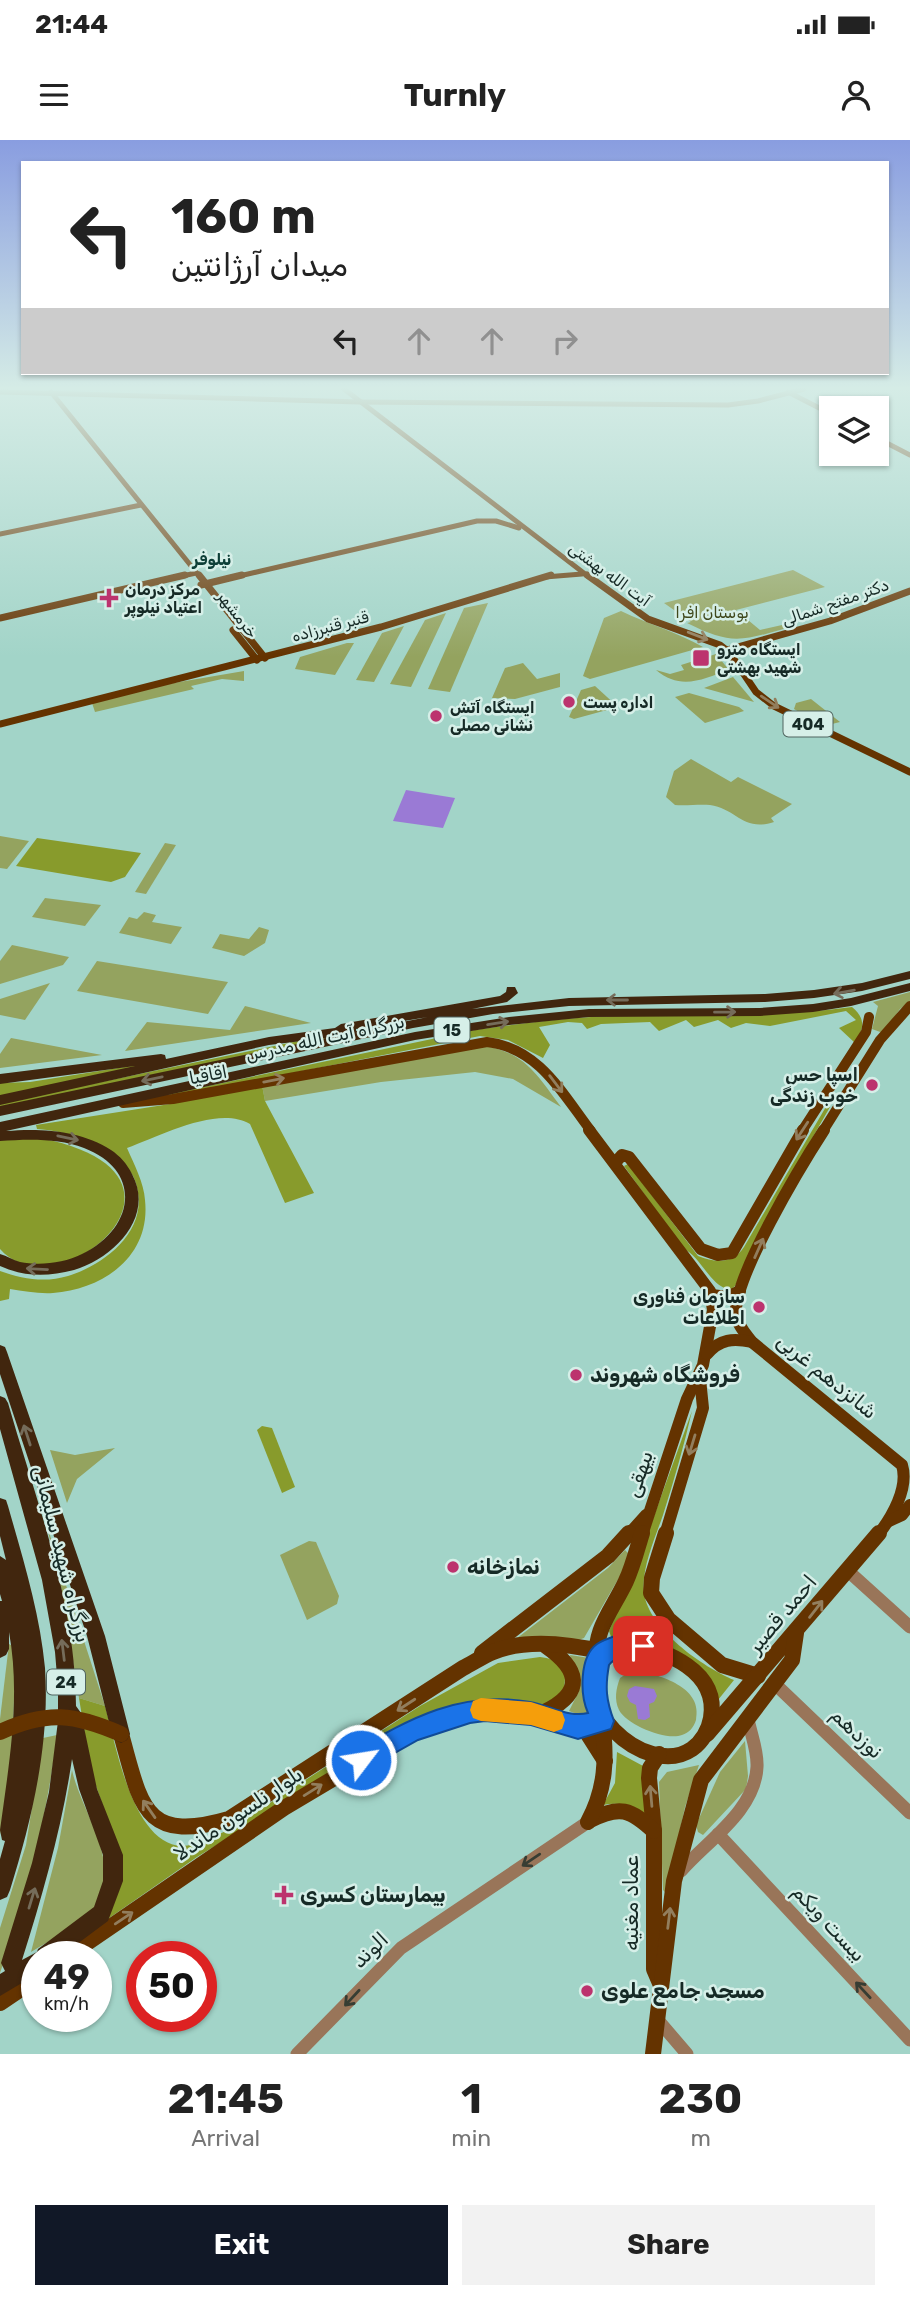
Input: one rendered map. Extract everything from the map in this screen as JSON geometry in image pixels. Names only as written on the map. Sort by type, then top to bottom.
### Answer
[{"type":"highway","name":"بزرگراه آیت الله مدرس","points":[[0,1111],[411,1025],[507,1008],[575,1001],[739,1000],[810,996],[851,991],[910,975]]},
{"type":"highway","name":"بزرگراه آیت الله مدرس","points":[[0,1127],[85,1106],[415,1036],[509,1021],[589,1013],[760,1012],[813,1008],[851,1002],[910,987]]},
{"type":"highway","points":[[0,1079],[43,1076],[313,1034],[503,999],[512,993],[512,990]]},
{"type":"highway","points":[[313,1034],[411,1025]]},
{"type":"highway","points":[[0,1100],[269,1041]]},
{"type":"highway","points":[[0,1136],[45,1134],[89,1143],[117,1163],[130,1183],[132,1208],[120,1234],[79,1263],[43,1271],[16,1267],[0,1259]]},
{"type":"highway","points":[[0,1352],[96,1636],[121,1734]]},
{"type":"highway","name":"بزرگراه شهید سلیمانی","points":[[0,1403],[60,1624],[67,1689],[58,1784],[46,1848],[11,1963]]},
{"type":"highway","name":"24","points":[[0,1506],[33,1641],[37,1700],[26,1788],[1,1888]]},
{"type":"highway","points":[[0,1564],[18,1639],[22,1689],[20,1742],[1,1888]]},
{"type":"highway","points":[[0,1609],[0,1649]]},
{"type":"highway","points":[[65,1941],[101,1914],[113,1881],[113,1855],[88,1789],[67,1689]]},
{"type":"highway","points":[[0,1986],[21,1972]]},
{"type":"main road","name":"خرمشهر","points":[[116,478],[259,657]]},
{"type":"main road","name":"آیت الله بهشتی","points":[[459,478],[643,617],[716,643],[727,650]]},
{"type":"main road","points":[[0,534],[138,506]]},
{"type":"main road","points":[[200,583],[503,512]]},
{"type":"main road","points":[[462,523],[490,520],[528,532]]},
{"type":"main road","name":"قنبر قنبرزاده","points":[[0,722],[259,657],[404,616],[545,572],[558,565],[558,554]]},
{"type":"main road","points":[[0,618],[192,574]]},
{"type":"main road","name":"قنبر قنبرزاده","points":[[0,722],[381,627],[552,575],[585,574]]},
{"type":"main road","name":"دکتر مفتح شمالی","points":[[727,650],[830,621],[910,591]]},
{"type":"main road","points":[[146,686],[253,666],[381,627]]},
{"type":"main road","name":"404","points":[[727,650],[756,692],[774,706],[910,772]]},
{"type":"main road","points":[[752,1342],[742,1328],[736,1312],[740,1291],[769,1224],[880,1040],[910,1006]]},
{"type":"main road","points":[[615,1163],[617,1157],[629,1157],[696,1245],[706,1252],[718,1255],[732,1253],[794,1143],[866,1032],[869,1017]]},
{"type":"main road","points":[[866,1032],[877,1034],[880,1040]]},
{"type":"main road","name":"اقاقیا","points":[[85,1106],[173,1099],[486,1041],[519,1049],[538,1063],[712,1295]]},
{"type":"main road","points":[[825,1096],[840,1104]]},
{"type":"main road","points":[[712,1295],[727,1297],[740,1291]]},
{"type":"main road","name":"بیهقی","points":[[599,1655],[602,1625],[628,1579],[687,1399],[700,1379],[714,1313],[712,1295]]},
{"type":"main road","points":[[707,1354],[717,1342],[724,1339],[737,1338],[752,1342]]},
{"type":"main road","name":"شانزدهم غربی","points":[[752,1342],[906,1464]]},
{"type":"main road","points":[[700,1379],[702,1408],[652,1578],[651,1593],[668,1619],[712,1658],[722,1665],[758,1676]]},
{"type":"main road","points":[[889,1521],[894,1506],[909,1482],[906,1464]]},
{"type":"main road","points":[[889,1521],[902,1515],[910,1505]]},
{"type":"main road","points":[[463,1668],[608,1556],[648,1514]]},
{"type":"main road","name":"احمد قصیر","points":[[706,1734],[796,1633],[889,1521]]},
{"type":"main road","points":[[661,1986],[674,1881],[701,1780],[792,1661],[796,1633]]},
{"type":"main road","points":[[588,1822],[603,1796],[606,1764],[602,1721],[595,1704],[594,1689],[599,1655],[629,1644],[661,1650],[684,1662],[703,1684],[710,1698],[711,1715],[706,1734],[691,1751],[674,1756],[659,1754],[625,1741],[602,1721]]},
{"type":"main road","points":[[538,1715],[569,1697],[572,1684],[569,1665],[545,1645]]},
{"type":"main road","name":"بلوار نلسون ماندلا","points":[[121,1734],[145,1806],[161,1825],[185,1831],[209,1827],[229,1819],[463,1668],[506,1648],[545,1645],[599,1655]]},
{"type":"main road","name":"بلوار نلسون ماندلا","points":[[90,1941],[284,1808],[413,1730],[476,1710],[538,1715],[584,1727]]},
{"type":"main road","points":[[0,1732],[25,1721],[68,1715],[80,1716],[121,1734]]},
{"type":"main road","points":[[602,1721],[584,1727],[606,1764]]},
{"type":"main road","name":"عماد مغنیه","points":[[653,2052],[661,1986],[654,1969],[654,1831],[649,1778],[650,1768],[659,1754]]},
{"type":"main road","points":[[588,1822],[603,1813],[626,1809],[634,1812],[654,1831]]},
{"type":"main road","points":[[0,2003],[21,1989]]},
{"type":"street","points":[[846,1570],[910,1627]]},
{"type":"street","name":"نوزدهم","points":[[774,1683],[910,1813]]},
{"type":"street","points":[[674,1881],[688,1861],[718,1834],[754,1786],[757,1767],[748,1719]]},
{"type":"street","name":"الوند","points":[[301,2051],[401,1948],[588,1822]]},
{"type":"street","name":"بیست ویکم","points":[[718,1834],[910,2040]]},
{"type":"street","points":[[657,2018],[687,2054]]},
{"type":"green space","name":"بوستان افرا","points":[[793,570],[825,587],[736,610],[760,630],[782,625],[787,628],[758,636],[736,639],[715,635],[687,623],[691,622],[664,603]]},
{"type":"green space","points":[[488,603],[450,692],[428,689],[464,608]]},
{"type":"green space","points":[[621,611],[703,647],[590,679],[583,676],[604,618]]},
{"type":"green space","points":[[446,613],[411,687],[390,684],[425,620]]},
{"type":"green space","points":[[404,626],[374,682],[356,680],[382,633]]},
{"type":"green space","points":[[354,643],[335,675],[295,669],[300,657]]},
{"type":"green space","points":[[716,654],[729,670],[683,682],[656,670],[670,674],[684,670],[681,665]]},
{"type":"green space","points":[[523,663],[537,679],[560,673],[560,687],[515,699],[492,698],[505,668]]},
{"type":"green space","points":[[244,671],[244,681],[222,679],[191,686],[194,689],[95,712],[92,703],[156,686]]},
{"type":"green space","points":[[733,677],[754,702],[704,688]]},
{"type":"green space","points":[[595,686],[618,707],[574,719],[569,717],[581,690]]},
{"type":"green space","points":[[689,693],[739,707],[744,711],[705,723],[675,697]]},
{"type":"green space","points":[[811,699],[840,722],[824,726],[794,709],[796,703]]},
{"type":"green space","points":[[691,759],[731,782],[738,777],[792,804],[771,818],[774,822],[763,824],[747,822],[710,805],[675,805],[666,797],[674,771]]},
{"type":"green space","points":[[0,836],[29,841],[7,869],[0,868]]},
{"type":"green space","points":[[37,838],[141,853],[125,877],[111,882],[16,866]]},
{"type":"green space","points":[[165,843],[176,845],[146,894],[135,892]]},
{"type":"green space","points":[[45,898],[101,905],[85,926],[32,917]]},
{"type":"green space","points":[[144,912],[156,915],[152,922],[182,927],[171,944],[119,933],[129,917],[137,919]]},
{"type":"green space","points":[[259,927],[269,930],[265,943],[244,956],[212,948],[220,934],[249,939]]},
{"type":"green space","points":[[12,945],[69,957],[63,965],[0,984],[0,961]]},
{"type":"green space","points":[[97,961],[228,982],[208,1014],[77,991]]},
{"type":"green space","points":[[50,983],[25,1020],[0,1015],[0,999]]},
{"type":"green space","points":[[910,992],[910,1001],[900,1009],[883,1033],[872,1029],[878,1006],[873,1002]]},
{"type":"green space","points":[[245,1006],[311,1023],[125,1051],[147,1022],[230,1030]]},
{"type":"green space","points":[[852,1007],[860,1016],[862,1024],[855,1043],[839,1028],[856,1020],[846,1011],[770,1026],[746,1023],[731,1028],[718,1020],[694,1027],[686,1020],[659,1031],[650,1022],[601,1024],[587,1029],[582,1023],[568,1022],[539,1027],[550,1045],[543,1058],[508,1040],[480,1036],[171,1097],[170,1094],[475,1030],[518,1024],[591,1017],[754,1014]]},
{"type":"green space","points":[[327,1035],[328,1038],[0,1107],[0,1103]]},
{"type":"green space","points":[[11,1038],[102,1055],[0,1068],[0,1054]]},
{"type":"green space","points":[[483,1046],[510,1054],[529,1067],[561,1107],[513,1079],[475,1072],[381,1082],[265,1101],[262,1085]]},
{"type":"green space","points":[[175,1059],[0,1097],[0,1083],[30,1082]]},
{"type":"green space","points":[[262,1085],[265,1101],[314,1193],[285,1203],[250,1124],[237,1119],[222,1118],[189,1124],[127,1148],[143,1187],[145,1220],[132,1253],[120,1266],[90,1285],[48,1293],[10,1289],[9,1299],[0,1301],[0,1271],[42,1280],[81,1271],[107,1256],[128,1235],[138,1208],[136,1183],[126,1167],[81,1140],[37,1129],[36,1125],[170,1104]]},
{"type":"green space","points":[[827,1105],[830,1107],[776,1201],[735,1286],[730,1290],[716,1283],[690,1252],[683,1248],[624,1166],[628,1164],[698,1256],[718,1261],[729,1259],[740,1253],[744,1247]]},
{"type":"green space","points":[[40,1138],[94,1156],[120,1180],[124,1206],[111,1232],[86,1252],[56,1265],[26,1265],[0,1249],[0,1140]]},
{"type":"green space","points":[[692,1411],[647,1564],[644,1593],[656,1620],[679,1646],[734,1680],[718,1700],[703,1676],[613,1642],[609,1631],[632,1577]]},
{"type":"green space","points":[[262,1426],[272,1428],[295,1487],[282,1493],[257,1430]]},
{"type":"green space","points":[[115,1448],[77,1479],[67,1503],[50,1450],[75,1455]]},
{"type":"green space","points":[[46,1523],[105,1706],[79,1698],[61,1587]]},
{"type":"green space","points":[[309,1541],[316,1542],[339,1596],[337,1604],[307,1620],[280,1555]]},
{"type":"green space","points":[[625,1550],[630,1555],[628,1562],[584,1638],[573,1642],[512,1642],[608,1568]]},
{"type":"green space","points":[[9,1644],[14,1647],[13,1718],[8,1789],[0,1835],[0,1719]]},
{"type":"green space","points":[[570,1655],[589,1658],[592,1706],[588,1718],[569,1711],[579,1691]]},
{"type":"green space","points":[[540,1657],[559,1664],[565,1678],[563,1693],[548,1705],[490,1701],[459,1706],[418,1720],[197,1857],[102,1923],[112,1831],[91,1772],[79,1698],[105,1706],[129,1790],[150,1829],[165,1841],[188,1846],[228,1830],[420,1706],[498,1663]]},
{"type":"green space","points":[[641,1671],[670,1681],[688,1692],[697,1709],[696,1720],[689,1731],[675,1736],[657,1734],[623,1716],[616,1698],[620,1678],[629,1672]]},
{"type":"green space","points":[[57,1735],[35,1856],[0,1973],[0,1928],[26,1845],[43,1738]]},
{"type":"green space","points":[[745,1741],[748,1776],[746,1789],[703,1835],[698,1832],[696,1825],[720,1772]]},
{"type":"green space","points":[[617,1752],[645,1767],[649,1817],[628,1805],[603,1805],[615,1783]]},
{"type":"green space","points":[[699,1765],[685,1807],[666,1893],[663,1890],[659,1782],[667,1772]]},
{"type":"green space","points":[[72,1770],[104,1861],[105,1879],[101,1897],[90,1913],[70,1929],[50,1941],[34,1941],[58,1848]]},
{"type":"shaded area","points":[[406,790],[455,798],[443,828],[393,821]]},
{"type":"shaded area","points":[[635,1686],[654,1689],[657,1696],[654,1702],[649,1704],[650,1717],[645,1720],[638,1719],[636,1705],[630,1702],[627,1696],[629,1689]]},
{"type":"slow traffic","points":[[481,1710],[510,1711],[554,1720]]},
{"type":"place","name":"مرکز درمان اعتیاد نیلوپر","points":[[109,598]]},
{"type":"place","name":"ایستگاه مترو شهید بهشتی","points":[[701,658]]},
{"type":"place","name":"اداره پست","points":[[569,702]]},
{"type":"place","name":"ایستگاه آتش نشانی مصلی","points":[[436,716]]},
{"type":"place","name":"اسپا حس خوب زندگی","points":[[872,1085]]},
{"type":"place","name":"سازمان فناوری اطلاعات","points":[[759,1307]]},
{"type":"place","name":"فروشگاه شهروند","points":[[576,1375]]},
{"type":"place","name":"نمازخانه","points":[[453,1567]]},
{"type":"place","name":"بیمارستان کسری","points":[[284,1895]]},
{"type":"place","name":"مسجد جامع علوی","points":[[587,1991]]},
{"type":"district","name":"نیلوفر","points":[[212,559]]},
{"type":"route","points":[[361,1760],[413,1730],[470,1711],[485,1709],[538,1715],[578,1727],[602,1721],[595,1704],[594,1673],[598,1661],[604,1652],[618,1646],[643,1646]]}]
